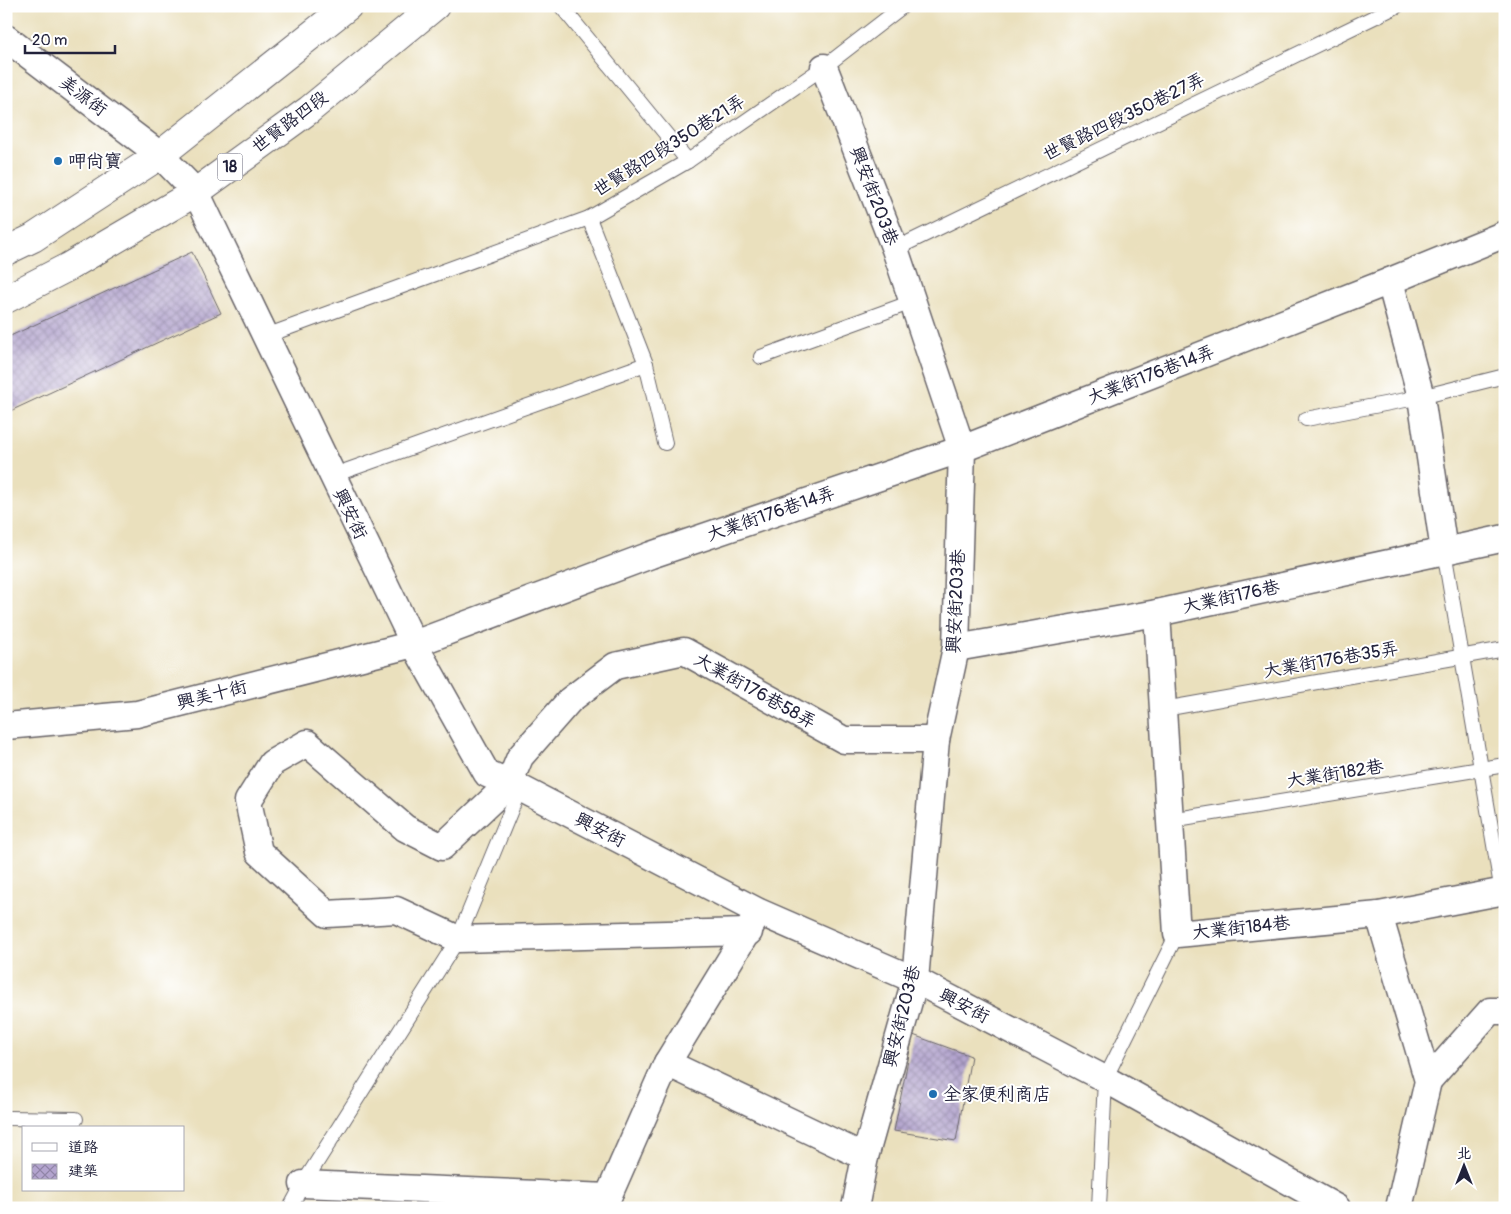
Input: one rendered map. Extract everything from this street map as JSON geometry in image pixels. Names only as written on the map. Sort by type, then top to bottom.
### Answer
[{"type":"main road","points":[[6,251],[33,238],[160,155],[348,6]]},
{"type":"main road","name":"世賢路四段","points":[[6,299],[68,267],[196,192],[309,110],[435,6]]},
{"type":"street","name":"美源街","points":[[6,38],[160,155]]},
{"type":"street","name":"興安街203巷","points":[[824,67],[895,249],[962,449],[956,648],[936,740],[915,980],[865,1157],[855,1208]]},
{"type":"street","name":"興安街","points":[[160,155],[196,192],[331,476],[414,644],[486,774],[515,786],[754,922],[915,980],[1105,1079],[1336,1208]]},
{"type":"street","name":"大業街176巷14弄","points":[[414,644],[651,555],[962,449],[1390,282],[1505,234]]},
{"type":"street","points":[[1390,282],[1421,397],[1444,551]]},
{"type":"street","name":"大業街176巷","points":[[956,648],[1158,613],[1505,538]]},
{"type":"street","name":"大業街184巷","points":[[1158,613],[1177,934],[1379,915],[1503,892]]},
{"type":"street","name":"興美十街","points":[[6,726],[137,714],[414,644]]},
{"type":"street","name":"大業街176巷58弄","points":[[515,786],[520,757],[570,700],[614,666],[684,651],[844,740],[936,740]]},
{"type":"street","points":[[515,786],[442,846],[405,828],[307,743],[272,763],[248,801],[259,852],[327,914],[396,910],[458,938],[754,922]]},
{"type":"street","points":[[1379,915],[1428,1081]]},
{"type":"street","points":[[302,1184],[608,1197],[667,1063],[754,922]]},
{"type":"street","points":[[1399,1208],[1428,1081],[1490,1011],[1505,1011]]},
{"type":"street","points":[[667,1063],[865,1157]]},
{"type":"lane","points":[[561,6],[688,161]]},
{"type":"lane","name":"世賢路四段350巷21弄","points":[[264,337],[589,218],[688,161],[824,67],[903,6]]},
{"type":"lane","name":"世賢路四段350巷27弄","points":[[895,249],[1368,12],[1397,6]]},
{"type":"lane","points":[[589,218],[646,364],[665,443]]},
{"type":"lane","points":[[761,356],[912,302]]},
{"type":"lane","points":[[331,476],[646,364]]},
{"type":"lane","points":[[1306,419],[1421,397],[1505,376]]},
{"type":"lane","points":[[1444,551],[1464,656],[1503,892]]},
{"type":"lane","name":"大業街176巷35弄","points":[[1164,709],[1505,649]]},
{"type":"lane","name":"大業街182巷","points":[[1171,820],[1505,765]]},
{"type":"lane","points":[[290,1208],[302,1184],[458,938],[515,786]]},
{"type":"lane","points":[[1099,1208],[1105,1079],[1177,934]]},
{"type":"lane","points":[[6,1118],[76,1119]]},
{"type":"building","points":[[192,252],[221,313],[6,413],[6,338]]},
{"type":"building","name":"全家便利商店","points":[[913,1035],[971,1056],[956,1141],[894,1131]]},
{"type":"place","name":"呷尚寶","points":[[58,161]]},
{"type":"place","name":"全家便利商店","points":[[933,1094]]}]
